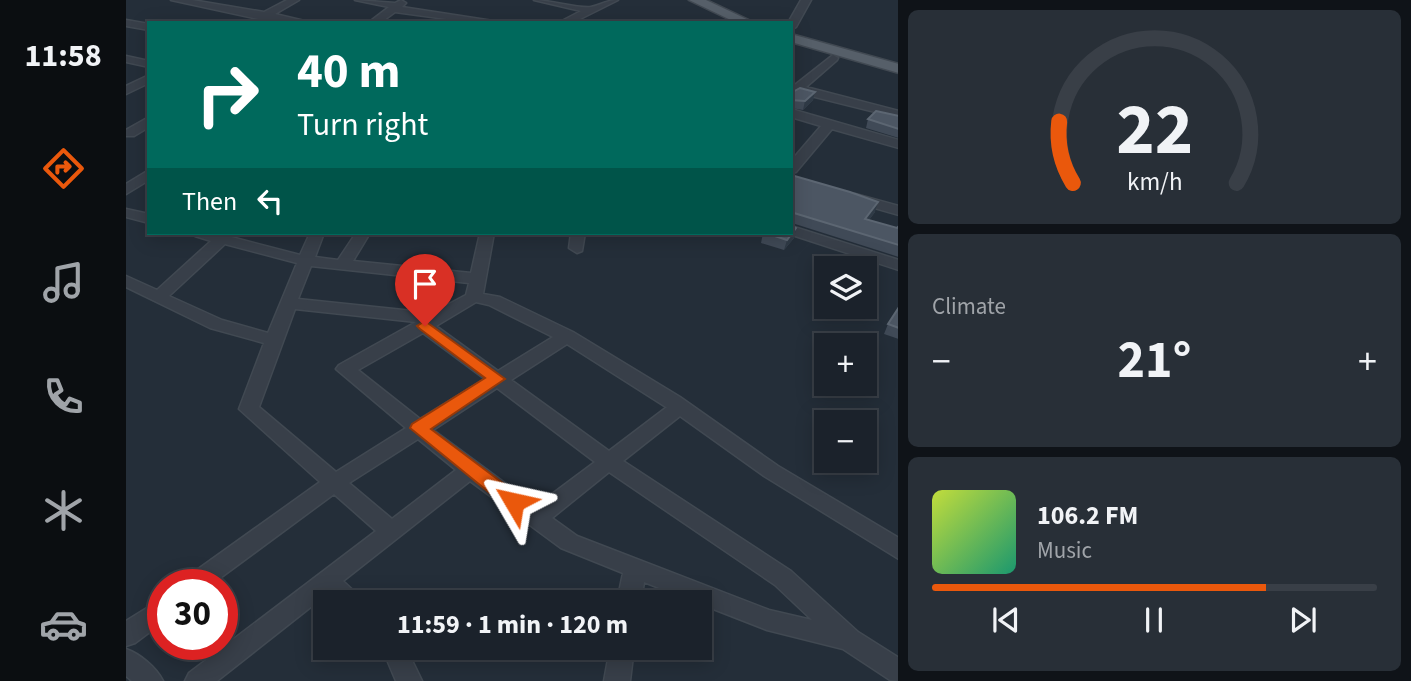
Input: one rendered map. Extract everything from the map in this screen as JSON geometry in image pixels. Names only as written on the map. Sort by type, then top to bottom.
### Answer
[{"type":"main road","points":[[692,3],[728,20]]},
{"type":"main road","points":[[793,39],[898,69]]},
{"type":"main road","points":[[793,45],[898,76]]},
{"type":"street","points":[[176,0],[296,21]]},
{"type":"street","points":[[257,21],[294,0]]},
{"type":"street","points":[[360,0],[490,21]]},
{"type":"street","points":[[539,0],[595,5]]},
{"type":"street","points":[[567,21],[595,5],[613,0]]},
{"type":"street","points":[[793,23],[806,0]]},
{"type":"street","points":[[376,21],[399,5]]},
{"type":"street","points":[[126,23],[147,27]]},
{"type":"street","points":[[794,92],[834,58]]},
{"type":"street","points":[[126,59],[147,64]]},
{"type":"street","points":[[126,91],[147,79]]},
{"type":"street","points":[[794,92],[898,115]]},
{"type":"street","points":[[793,114],[898,144]]},
{"type":"street","points":[[127,133],[147,122]]},
{"type":"street","points":[[793,167],[830,124]]},
{"type":"street","points":[[127,133],[147,135]]},
{"type":"street","points":[[126,190],[146,178]]},
{"type":"street","points":[[839,193],[898,211]]},
{"type":"street","points":[[126,213],[147,218]]},
{"type":"street","points":[[793,231],[898,265]]},
{"type":"street","points":[[207,235],[306,261],[476,288],[494,300],[567,336],[679,407],[771,471],[898,550]]},
{"type":"street","points":[[316,235],[248,409],[391,530]]},
{"type":"street","points":[[343,265],[362,235]]},
{"type":"street","points":[[487,235],[476,288],[431,322],[345,369],[469,469],[569,542],[767,620],[849,640]]},
{"type":"street","points":[[159,296],[222,239]]},
{"type":"street","points":[[126,281],[207,322],[250,337],[274,339]]},
{"type":"street","points":[[288,303],[431,322],[497,379],[608,461],[783,578],[849,640],[898,672]]},
{"type":"street","points":[[216,569],[335,482],[567,336]]},
{"type":"street","points":[[536,518],[679,407]]},
{"type":"street","points":[[198,681],[469,469]]},
{"type":"street","points":[[631,590],[635,568]]},
{"type":"street","points":[[327,581],[337,590]]},
{"type":"street","points":[[126,635],[147,620]]},
{"type":"street","points":[[126,660],[150,681]]},
{"type":"street","points":[[399,660],[409,681]]},
{"type":"street","points":[[617,681],[620,660]]},
{"type":"building","points":[[800,88],[815,92],[805,101],[793,100],[793,92]]},
{"type":"building","points":[[876,111],[898,116],[898,129],[868,119]]},
{"type":"building","points":[[793,176],[878,202],[865,219],[898,227],[898,245],[794,213],[793,215]]},
{"type":"building","points":[[772,235],[791,235],[787,240]]},
{"type":"building","points":[[898,309],[898,328],[888,324]]},
{"type":"route","points":[[425,326],[497,379],[419,428],[514,502]]}]
